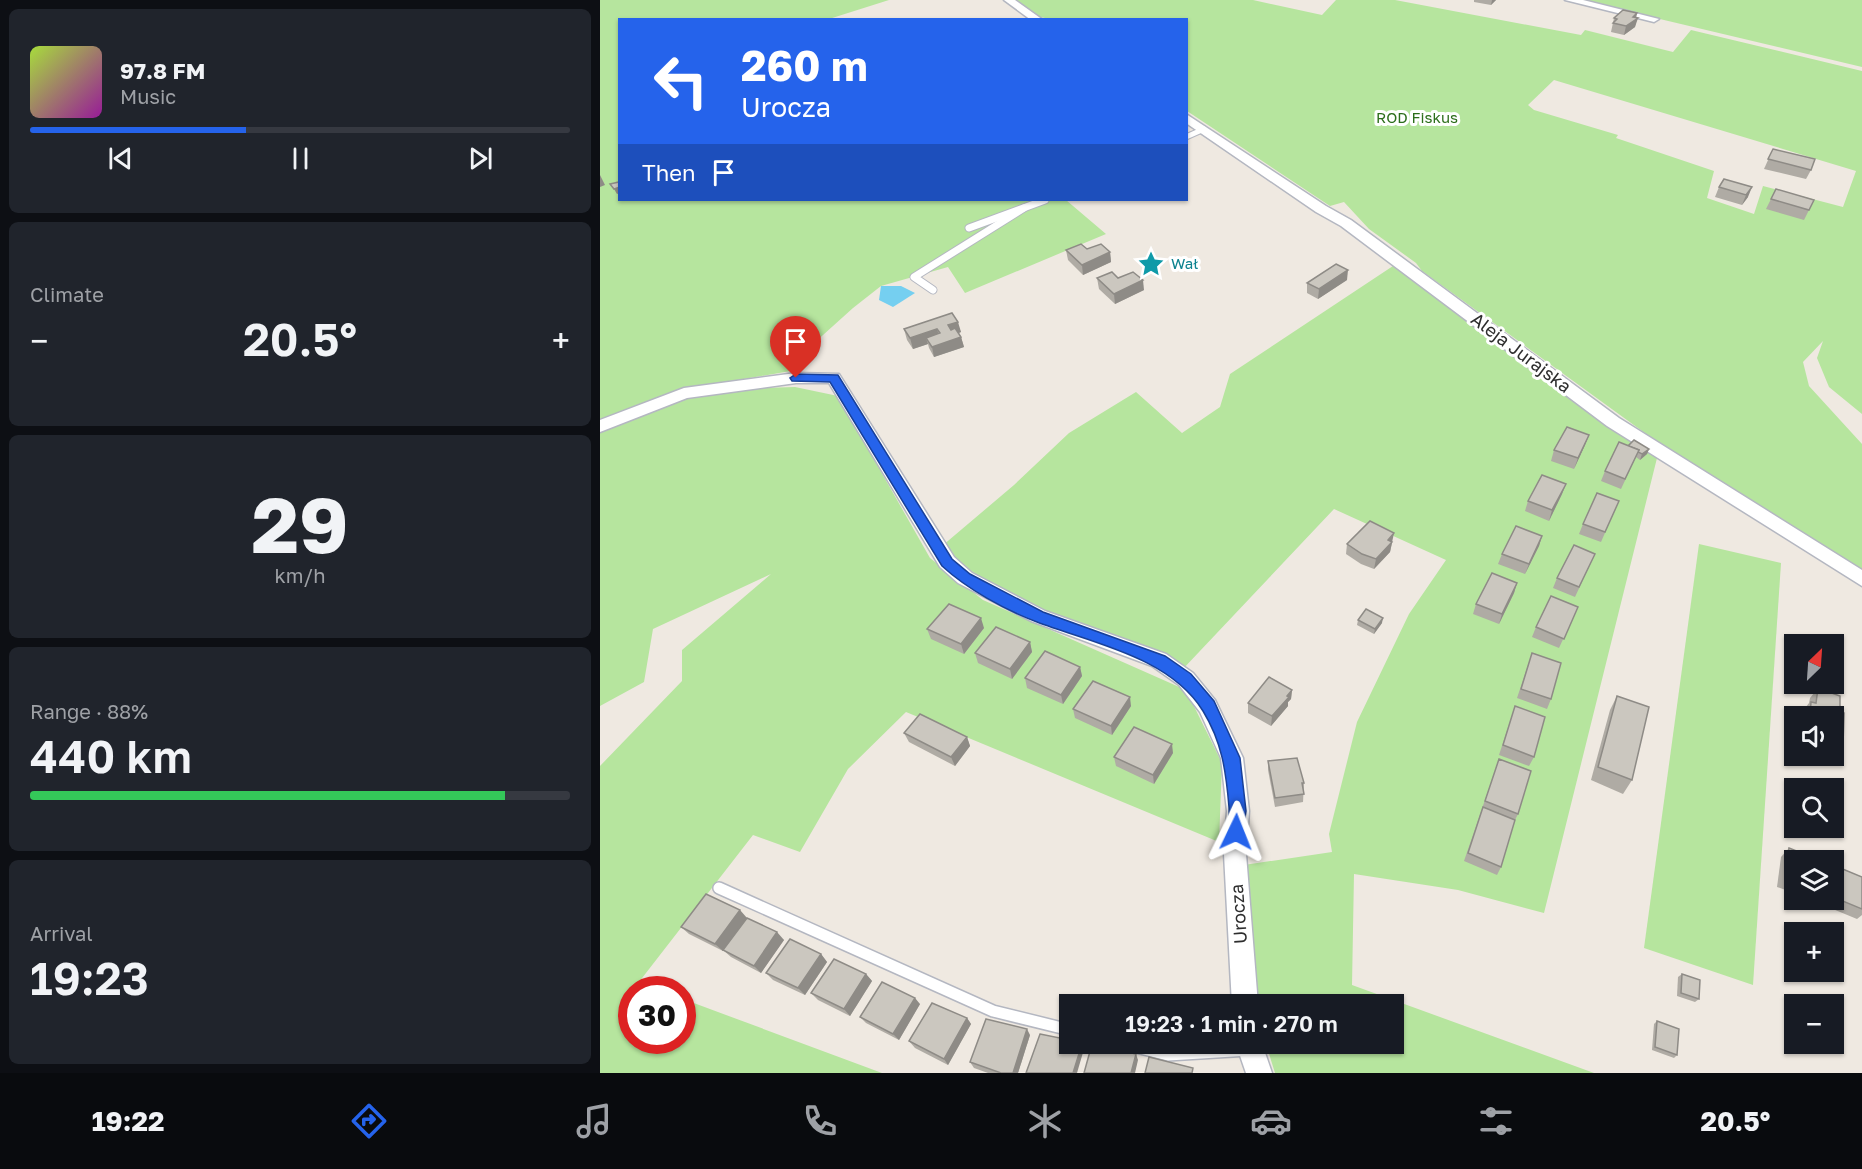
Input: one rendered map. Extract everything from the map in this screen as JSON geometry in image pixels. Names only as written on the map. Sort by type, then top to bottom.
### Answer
[{"type":"street","points":[[1009,0],[1035,18]]},
{"type":"street","points":[[1570,0],[1654,19]]},
{"type":"street","name":"Aleja Jurajska","points":[[1188,118],[1322,209],[1347,223],[1613,422],[1862,579]]},
{"type":"street","name":"Urocza","points":[[600,426],[684,393],[773,380],[834,378],[947,562],[965,578],[1038,616],[1160,660],[1186,679],[1208,706],[1232,758],[1238,811],[1234,854],[1244,994]]},
{"type":"lane","points":[[1188,136],[1204,129]]},
{"type":"lane","points":[[969,228],[1043,201]]},
{"type":"lane","points":[[933,290],[914,277],[938,259],[999,226],[1024,208]]},
{"type":"lane","points":[[720,888],[993,1011],[1059,1027]]},
{"type":"lane","points":[[1164,1054],[1252,1056]]},
{"type":"green space","points":[[600,0],[889,0],[832,18],[618,18],[618,201],[1067,201],[1106,234],[965,293],[948,267],[881,286],[803,353],[802,369],[680,390],[600,420]]},
{"type":"green space","name":"ROD Fiskus","points":[[1016,0],[1253,0],[1322,15],[1336,0],[1395,0],[1581,35],[1585,30],[1673,52],[1691,30],[1862,71],[1862,414],[1829,387],[1817,358],[1823,341],[1803,362],[1809,386],[1862,444],[1862,573],[1682,460],[1422,271],[1416,263],[1369,229],[1344,202],[1330,206],[1188,112],[1188,18],[1045,18]],"holes":[[[1554,80],[1856,171],[1843,207],[1763,186],[1754,214],[1707,198],[1714,171],[1616,138],[1618,135],[1534,110],[1528,105]]]},
{"type":"green space","points":[[1581,0],[1862,0],[1862,67],[1605,6]]},
{"type":"green space","points":[[1396,264],[1441,298],[1451,309],[1590,413],[1658,454],[1544,913],[1458,890],[1354,874],[1352,985],[1377,994],[1256,994],[1244,865],[1332,852],[1329,834],[1357,722],[1409,614],[1446,560],[1334,509],[1182,670],[1162,657],[1047,611],[981,579],[942,546],[1014,485],[1069,433],[1136,392],[1182,433],[1220,407],[1230,374]]},
{"type":"green space","points":[[795,387],[838,396],[930,558],[983,600],[1186,690],[1222,763],[1219,842],[906,712],[848,769],[800,852],[753,835],[644,976],[618,976],[618,1054],[696,1054],[696,1004],[882,1073],[600,1073],[600,766],[682,681],[682,650],[771,574],[653,629],[644,682],[600,706],[600,429],[689,395]]},
{"type":"green space","points":[[1699,544],[1781,563],[1753,985],[1644,948]]},
{"type":"green space","points":[[1404,1004],[1594,1073],[1275,1073],[1269,1054],[1404,1054]]},
{"type":"water","points":[[881,286],[901,286],[915,293],[893,307],[879,300]]},
{"type":"building","points":[[1623,10],[1637,13],[1633,17],[1638,18],[1626,26],[1613,23],[1617,19],[1614,18]]},
{"type":"building","points":[[1773,149],[1815,159],[1811,170],[1768,159]]},
{"type":"building","points":[[1724,179],[1752,187],[1746,195],[1719,187]]},
{"type":"building","points":[[618,182],[618,188],[614,189],[610,184]]},
{"type":"building","points":[[1776,189],[1814,200],[1809,210],[1771,199]]},
{"type":"building","points":[[1081,244],[1087,249],[1101,244],[1110,252],[1082,265],[1066,250]]},
{"type":"building","points":[[1336,264],[1348,270],[1319,289],[1307,283]]},
{"type":"building","points":[[1112,272],[1118,278],[1133,272],[1143,280],[1114,294],[1097,278]]},
{"type":"building","points":[[952,313],[958,322],[948,325],[951,330],[955,328],[961,337],[932,347],[926,338],[940,333],[937,329],[910,338],[904,329]]},
{"type":"building","points":[[1567,427],[1589,435],[1578,458],[1554,450]]},
{"type":"building","points":[[1634,440],[1649,449],[1642,454],[1638,452],[1639,450],[1628,446]]},
{"type":"building","points":[[1619,442],[1639,450],[1625,479],[1605,471]]},
{"type":"building","points":[[1542,475],[1566,484],[1552,510],[1528,501]]},
{"type":"building","points":[[1597,493],[1619,501],[1605,532],[1583,524]]},
{"type":"building","points":[[1370,521],[1394,533],[1388,540],[1392,542],[1376,559],[1362,554],[1347,544]]},
{"type":"building","points":[[1516,526],[1542,536],[1529,564],[1502,554]]},
{"type":"building","points":[[1574,545],[1595,554],[1579,587],[1557,578]]},
{"type":"building","points":[[1492,573],[1517,583],[1502,614],[1476,604]]},
{"type":"building","points":[[1551,596],[1578,607],[1564,639],[1536,627]]},
{"type":"building","points":[[949,604],[981,618],[961,644],[927,629]]},
{"type":"building","points":[[1366,609],[1383,618],[1375,629],[1358,620]]},
{"type":"building","points":[[996,627],[1030,642],[1010,669],[975,653]]},
{"type":"building","points":[[1045,651],[1080,667],[1061,695],[1025,678]]},
{"type":"building","points":[[1532,653],[1561,663],[1551,699],[1521,689]]},
{"type":"building","points":[[1269,677],[1292,690],[1287,696],[1289,697],[1272,716],[1248,703]]},
{"type":"building","points":[[1093,681],[1130,697],[1111,726],[1073,709]]},
{"type":"building","points":[[1817,694],[1840,696],[1840,706],[1811,706],[1811,702],[1816,703]]},
{"type":"building","points":[[1617,696],[1649,707],[1632,780],[1598,767]]},
{"type":"building","points":[[1515,706],[1545,717],[1534,757],[1503,745]]},
{"type":"building","points":[[920,714],[967,737],[951,757],[904,733]]},
{"type":"building","points":[[1134,727],[1172,744],[1153,775],[1114,757]]},
{"type":"building","points":[[1297,758],[1304,783],[1302,783],[1304,794],[1275,798],[1268,761]]},
{"type":"building","points":[[1499,759],[1531,771],[1518,814],[1485,801]]},
{"type":"building","points":[[1483,807],[1515,820],[1501,867],[1468,853]]},
{"type":"building","points":[[1844,870],[1862,877],[1862,909],[1844,902]]},
{"type":"building","points":[[706,894],[740,910],[715,944],[681,927]]},
{"type":"building","points":[[747,918],[777,932],[754,966],[723,950]]},
{"type":"building","points":[[790,939],[821,954],[798,988],[766,973]]},
{"type":"building","points":[[834,959],[866,974],[844,1009],[811,993]]},
{"type":"building","points":[[1682,974],[1700,980],[1699,999],[1681,993]]},
{"type":"building","points":[[882,982],[915,998],[893,1034],[860,1017]]},
{"type":"building","points":[[932,1003],[967,1018],[944,1059],[909,1041]]},
{"type":"building","points":[[986,1019],[1027,1029],[1013,1073],[1001,1073],[970,1062]]},
{"type":"building","points":[[1657,1021],[1679,1029],[1677,1055],[1655,1047]]},
{"type":"building","points":[[1040,1034],[1059,1038],[1059,1054],[1079,1054],[1073,1073],[1026,1073]]},
{"type":"building","points":[[1089,1054],[1136,1054],[1131,1073],[1084,1073]]},
{"type":"building","points":[[1149,1057],[1193,1068],[1192,1073],[1145,1073]]},
{"type":"place","name":"Wał","points":[[1151,264]]},
{"type":"route","points":[[796,378],[834,378],[947,562],[965,578],[1038,616],[1160,660],[1186,679],[1208,706],[1232,758],[1238,811],[1236,832]]}]
